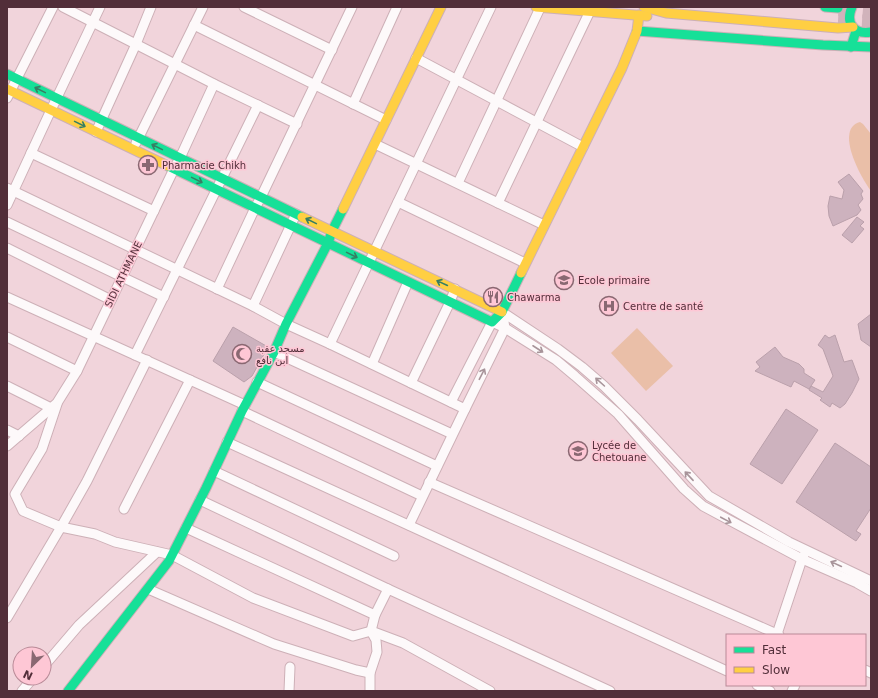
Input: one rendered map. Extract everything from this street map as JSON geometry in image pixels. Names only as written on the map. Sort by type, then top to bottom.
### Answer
[{"type":"main road","points":[[68,691],[169,561],[200,500],[243,408],[274,352],[286,324],[328,243],[332,231],[441,7]]},
{"type":"main road","points":[[536,7],[590,11],[642,11],[855,29],[864,33],[871,32]]},
{"type":"main road","points":[[677,7],[838,21]]},
{"type":"main road","points":[[825,7],[838,8]]},
{"type":"main road","points":[[851,47],[855,29],[849,19],[850,10],[852,7]]},
{"type":"main road","points":[[8,93],[51,110],[492,322],[502,312],[622,68],[637,31],[642,11]]},
{"type":"main road","points":[[637,31],[851,47],[871,47]]},
{"type":"main road","points":[[7,74],[502,312]]},
{"type":"street","points":[[8,93],[17,79],[53,7]]},
{"type":"street","points":[[63,7],[214,84],[297,124]]},
{"type":"street","points":[[7,205],[10,189],[31,153],[100,7]]},
{"type":"street","points":[[96,132],[151,7]]},
{"type":"street","points":[[133,150],[203,7]]},
{"type":"street","points":[[244,7],[332,50]]},
{"type":"street","points":[[217,289],[352,7]]},
{"type":"street","points":[[353,104],[397,7]]},
{"type":"street","points":[[330,344],[491,7]]},
{"type":"street","points":[[458,183],[540,8]]},
{"type":"street","points":[[498,202],[590,11]]},
{"type":"street","points":[[194,25],[386,120]]},
{"type":"street","points":[[416,58],[583,147]]},
{"type":"street","name":"SIDI ATHMANE","points":[[7,446],[54,406],[77,371],[214,84]]},
{"type":"street","points":[[135,355],[258,105]]},
{"type":"street","points":[[375,144],[544,224]]},
{"type":"street","points":[[31,153],[154,211]]},
{"type":"street","points":[[10,189],[253,306],[286,324],[465,409]]},
{"type":"street","points":[[398,202],[525,263]]},
{"type":"street","points":[[253,306],[296,214]]},
{"type":"street","points":[[7,222],[164,297]]},
{"type":"street","points":[[7,248],[111,300]]},
{"type":"street","points":[[372,364],[408,282]]},
{"type":"street","points":[[411,383],[455,289]]},
{"type":"street","points":[[7,297],[190,380],[243,408],[422,496]]},
{"type":"street","points":[[409,525],[452,434],[505,328],[502,312]]},
{"type":"street","points":[[502,312],[558,349],[604,386],[709,496],[789,542],[871,581]]},
{"type":"street","points":[[451,402],[492,322],[505,328],[556,360],[575,376],[618,414],[684,489],[703,506],[802,560],[857,583],[871,591]]},
{"type":"street","points":[[7,337],[77,371]]},
{"type":"street","points":[[274,352],[452,434]]},
{"type":"street","points":[[7,618],[61,527],[86,481],[147,360]]},
{"type":"street","points":[[575,376],[582,367]]},
{"type":"street","points":[[124,509],[190,380]]},
{"type":"street","points":[[257,382],[437,466]]},
{"type":"street","points":[[7,386],[54,406],[42,449],[15,494],[23,511],[61,527],[95,534],[115,542],[172,555],[253,598],[353,636],[371,631],[403,643],[490,691]]},
{"type":"street","points":[[7,430],[19,436]]},
{"type":"street","points":[[228,442],[726,671]]},
{"type":"street","points":[[214,471],[394,556]]},
{"type":"street","points":[[429,482],[778,634],[802,560],[807,550]]},
{"type":"street","points":[[703,506],[709,496]]},
{"type":"street","points":[[200,500],[388,589],[610,691]]},
{"type":"street","points":[[186,528],[375,615]]},
{"type":"street","points":[[52,656],[79,624],[156,552]]},
{"type":"street","points":[[148,588],[274,644],[370,673]]},
{"type":"street","points":[[370,691],[370,673],[377,652],[376,640],[371,631],[375,615],[388,589]]},
{"type":"street","points":[[289,691],[290,667]]},
{"type":"street","points":[[759,686],[770,691]]},
{"type":"shaded area","points":[[860,122],[871,134],[871,191],[861,176],[849,143],[849,134],[853,126]]},
{"type":"shaded area","points":[[637,328],[673,366],[646,391],[611,353]]},
{"type":"building","points":[[849,174],[863,191],[861,194],[863,199],[858,205],[861,210],[857,215],[833,226],[829,216],[828,206],[830,196],[842,199],[844,190],[838,182]]},
{"type":"building","points":[[857,217],[864,222],[860,226],[864,229],[852,243],[842,235]]},
{"type":"building","points":[[871,314],[871,347],[861,340],[858,324]]},
{"type":"building","name":"مسجد عقبة ابن نافع","points":[[233,327],[268,347],[252,376],[244,382],[213,361]]},
{"type":"building","points":[[825,335],[829,338],[835,335],[844,362],[852,360],[859,379],[845,404],[840,408],[832,403],[830,407],[820,400],[822,398],[809,390],[811,386],[823,392],[833,376],[823,349],[818,345]]},
{"type":"building","points":[[775,347],[783,357],[799,364],[804,369],[804,373],[815,380],[809,389],[794,381],[791,387],[755,371],[760,367],[756,362]]},
{"type":"building","points":[[786,409],[818,430],[782,484],[750,464]]},
{"type":"building","points":[[835,443],[871,467],[871,508],[856,531],[861,534],[856,541],[796,502]]},
{"type":"tunnel","points":[[839,8],[871,11]]},
{"type":"tunnel","points":[[838,21],[871,23]]},
{"type":"traffic: fast","points":[[825,7],[838,8]]},
{"type":"traffic: fast","points":[[852,7],[850,13],[850,23],[852,27],[860,32],[871,32]]},
{"type":"traffic: fast","points":[[637,31],[823,45],[871,47]]},
{"type":"traffic: fast","points":[[851,47],[856,31]]},
{"type":"traffic: fast","points":[[7,74],[302,217]]},
{"type":"traffic: fast","points":[[168,166],[492,322],[502,312],[521,273]]},
{"type":"traffic: fast","points":[[68,691],[169,561],[206,488],[242,411],[274,352],[286,324],[328,243],[343,209]]},
{"type":"traffic: slow","points":[[343,209],[441,7]]},
{"type":"traffic: slow","points":[[536,7],[647,16]]},
{"type":"traffic: slow","points":[[644,7],[666,13],[838,28],[853,27]]},
{"type":"traffic: slow","points":[[521,273],[622,68],[637,31],[639,15]]},
{"type":"traffic: slow","points":[[7,89],[168,166]]},
{"type":"traffic: slow","points":[[302,217],[502,312]]},
{"type":"place","name":"Pharmacie Chikh","points":[[148,165]]},
{"type":"place","name":"Ecole primaire","points":[[564,280]]},
{"type":"place","name":"Chawarma","points":[[493,297]]},
{"type":"place","name":"Centre de santé","points":[[609,306]]},
{"type":"place","name":"مسجد عقبة ابن نافع","points":[[242,354]]},
{"type":"place","name":"Lycée de Chetouane","points":[[578,451]]}]
